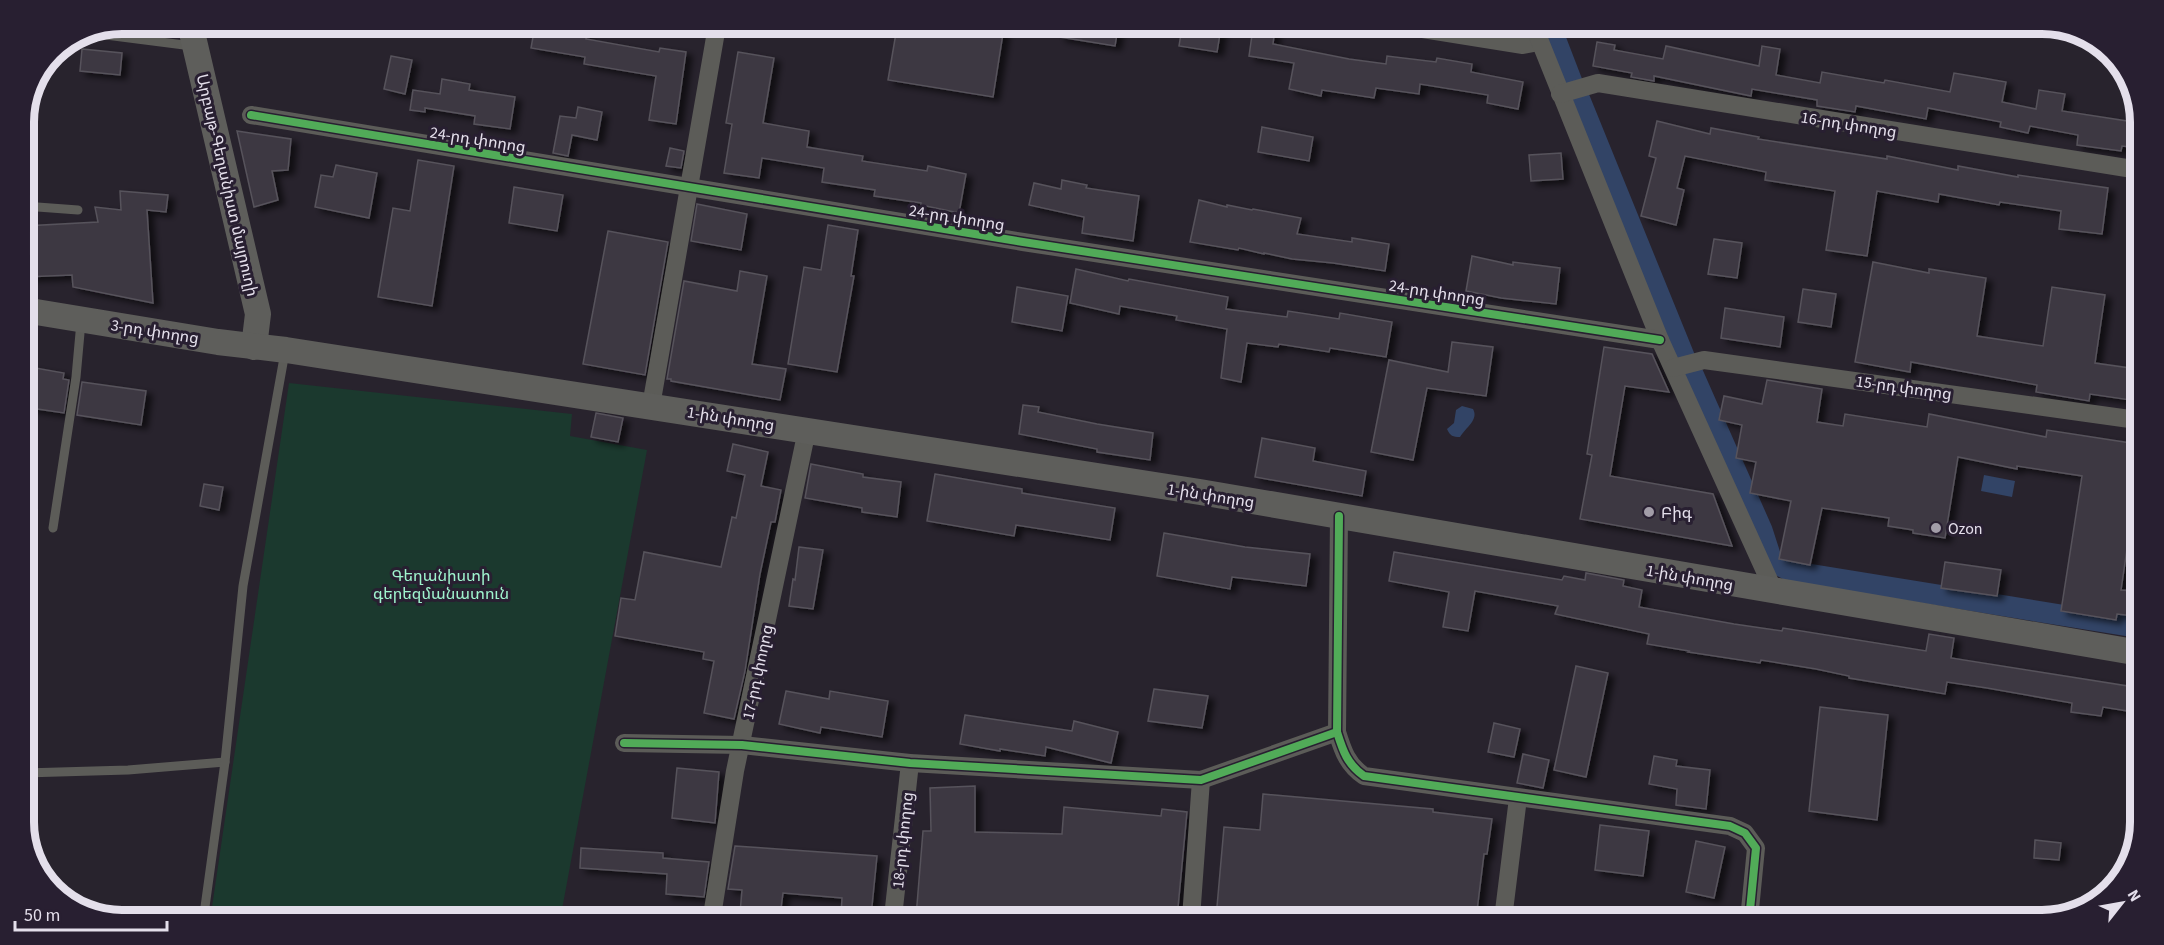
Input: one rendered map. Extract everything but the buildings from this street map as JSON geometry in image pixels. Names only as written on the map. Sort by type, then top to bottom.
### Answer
[{"type":"main road","name":"Արբաթ-Գեղանիստ մայրուղի","points":[[192,35],[258,314],[254,347]]},
{"type":"main road","name":"3-րդ փողոց","points":[[35,312],[254,347],[286,350]]},
{"type":"main road","name":"1-ին փողոց","points":[[286,350],[807,430],[1339,516],[2130,651]]},
{"type":"street","points":[[651,406],[716,34]]},
{"type":"street","points":[[1454,34],[1523,45],[1537,36],[1660,340],[1774,591]]},
{"type":"street","name":"16-րդ փողոց","points":[[1560,94],[1598,84],[2129,168]]},
{"type":"street","name":"24-րդ փողոց","points":[[251,115],[1023,242],[1660,340]]},
{"type":"street","name":"15-րդ փողոց","points":[[1673,368],[1704,360],[2129,419]]},
{"type":"street","name":"17-րդ փողոց","points":[[713,910],[735,771],[807,430]]},
{"type":"street","points":[[1339,516],[1337,732],[1344,756],[1352,767],[1364,776],[1730,826],[1745,833],[1756,848],[1750,910]]},
{"type":"street","points":[[624,743],[742,745],[910,763],[1200,780],[1337,732]]},
{"type":"street","name":"18-րդ փողոց","points":[[894,910],[910,763]]},
{"type":"street","points":[[1192,910],[1200,780]]},
{"type":"street","points":[[1504,910],[1518,798]]},
{"type":"lane","points":[[120,34],[192,35]]},
{"type":"lane","points":[[35,207],[78,210]]},
{"type":"lane","points":[[53,528],[76,377],[81,319]]},
{"type":"lane","points":[[205,910],[225,762],[243,586],[286,350]]},
{"type":"lane","points":[[35,774],[128,770],[225,762]]},
{"type":"green space","name":"Գեղանիստի գերեզմանատուն","points":[[289,383],[572,414],[570,436],[647,450],[562,910],[212,910]]},
{"type":"water","points":[[1462,406],[1473,409],[1474,417],[1460,437],[1449,433],[1447,429],[1454,423],[1456,410]]},
{"type":"water","points":[[1984,475],[2015,481],[2012,497],[1981,491]]},
{"type":"waterway","points":[[1554,34],[1572,82]]},
{"type":"waterway","points":[[1580,100],[1684,356]]},
{"type":"waterway","points":[[1693,374],[1762,530],[1772,561],[1790,571],[2130,626]]},
{"type":"cycle path","points":[[251,115],[1023,242],[1660,340]]},
{"type":"cycle path","points":[[1339,516],[1337,732],[1346,757],[1353,767],[1364,776],[1730,826],[1745,833],[1756,848],[1750,910]]},
{"type":"cycle path","points":[[624,743],[742,745],[910,763],[1201,780],[1337,732]]},
{"type":"place","name":"Բիգ","points":[[1649,512]]},
{"type":"place","name":"Ozon","points":[[1936,528]]}]
